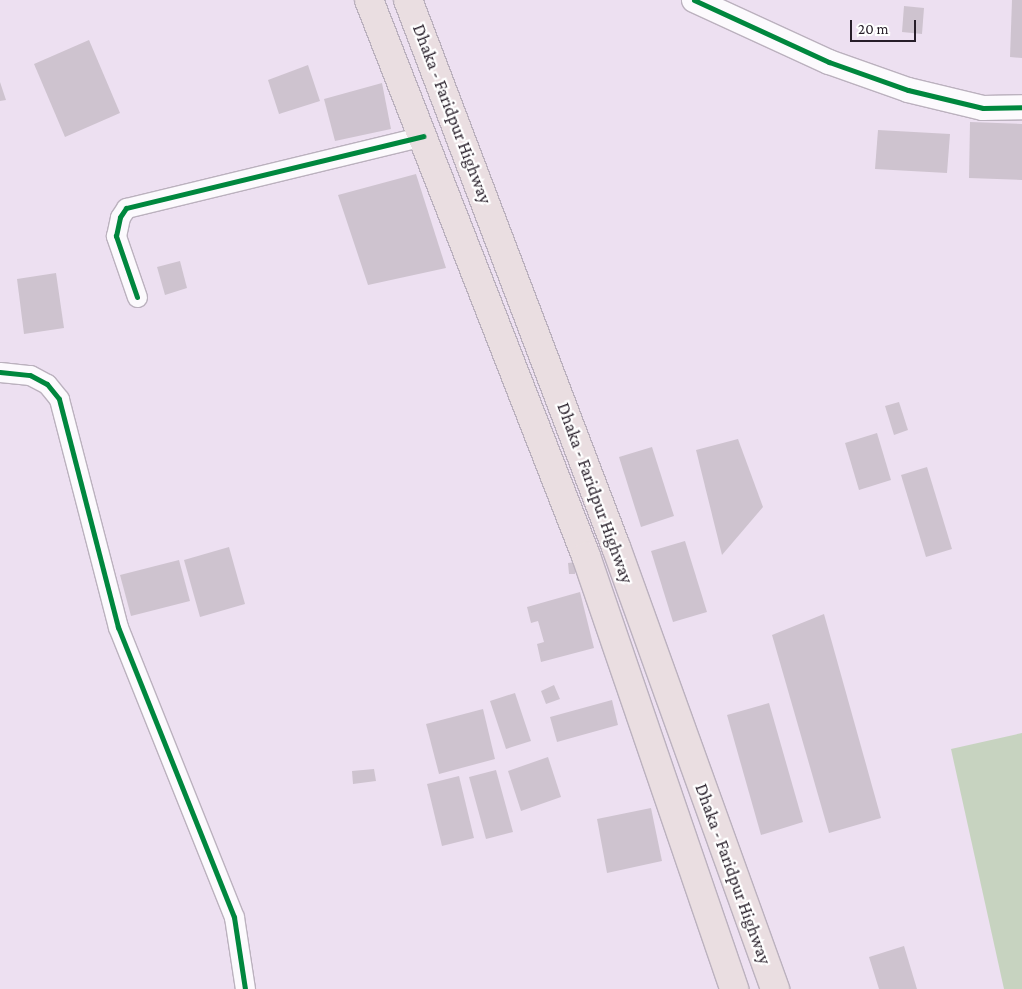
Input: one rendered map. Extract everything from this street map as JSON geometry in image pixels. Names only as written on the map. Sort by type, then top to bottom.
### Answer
[{"type":"highway","name":"Dhaka - Faridpur Highway","points":[[369,0],[586,556],[734,989]]},
{"type":"highway","name":"Dhaka - Faridpur Highway","points":[[408,0],[616,547],[775,989]]},
{"type":"highway","points":[[445,192],[477,180]]},
{"type":"street","points":[[694,0],[829,62],[908,90],[983,108],[1022,108]]},
{"type":"street","points":[[137,297],[116,236],[120,217],[126,208],[423,136]]},
{"type":"street","points":[[0,372],[30,375],[47,384],[59,399],[118,627],[234,917],[245,989]]},
{"type":"green space","points":[[1022,733],[1022,989],[1004,989],[951,749]]},
{"type":"building","points":[[1012,0],[1022,0],[1022,58],[1010,57]]},
{"type":"building","points":[[904,6],[924,8],[922,34],[902,32]]},
{"type":"building","points":[[89,40],[120,113],[65,137],[34,64]]},
{"type":"building","points":[[308,65],[320,101],[279,114],[268,80]]},
{"type":"building","points":[[0,82],[6,100],[0,101]]},
{"type":"building","points":[[382,83],[391,129],[335,141],[324,99]]},
{"type":"building","points":[[970,122],[1022,124],[1022,180],[969,178]]},
{"type":"building","points":[[878,130],[950,134],[947,173],[875,169]]},
{"type":"building","points":[[416,174],[446,268],[368,285],[338,195]]},
{"type":"building","points":[[180,261],[187,288],[165,295],[157,267]]},
{"type":"building","points":[[56,273],[64,328],[24,334],[17,279]]},
{"type":"building","points":[[899,402],[908,430],[894,435],[885,406]]},
{"type":"building","points":[[877,433],[891,480],[859,490],[845,443]]},
{"type":"building","points":[[738,439],[763,507],[722,555],[696,450]]},
{"type":"building","points":[[652,447],[674,516],[641,527],[619,457]]},
{"type":"building","points":[[927,467],[952,549],[926,557],[901,475]]},
{"type":"building","points":[[685,541],[707,612],[673,622],[651,551]]},
{"type":"building","points":[[229,547],[245,604],[200,617],[184,560]]},
{"type":"building","points":[[179,560],[190,601],[131,616],[120,575]]},
{"type":"building","points":[[575,562],[575,574],[569,574],[568,563]]},
{"type":"building","points":[[580,592],[594,648],[541,662],[537,644],[544,642],[538,621],[531,623],[527,607]]},
{"type":"building","points":[[824,614],[881,818],[829,833],[772,635]]},
{"type":"building","points":[[554,685],[560,699],[546,704],[541,691]]},
{"type":"building","points":[[515,693],[531,741],[506,749],[490,701]]},
{"type":"building","points":[[612,700],[618,725],[557,742],[550,717]]},
{"type":"building","points":[[769,703],[803,822],[761,835],[727,715]]},
{"type":"building","points":[[483,709],[495,759],[439,774],[426,724]]},
{"type":"building","points":[[548,757],[561,797],[521,811],[508,771]]},
{"type":"building","points":[[374,769],[376,781],[353,784],[352,771]]},
{"type":"building","points":[[496,770],[513,832],[486,839],[469,777]]},
{"type":"building","points":[[459,776],[474,838],[442,846],[427,784]]},
{"type":"building","points":[[651,808],[662,861],[607,873],[597,819]]},
{"type":"building","points":[[904,946],[917,989],[879,989],[869,957]]},
{"type":"cycle path","points":[[694,0],[829,62],[908,90],[983,108],[1022,107]]},
{"type":"cycle path","points":[[137,297],[116,236],[120,217],[126,208],[423,136]]},
{"type":"cycle path","points":[[0,372],[30,375],[47,384],[59,399],[118,627],[234,917],[245,989]]}]
